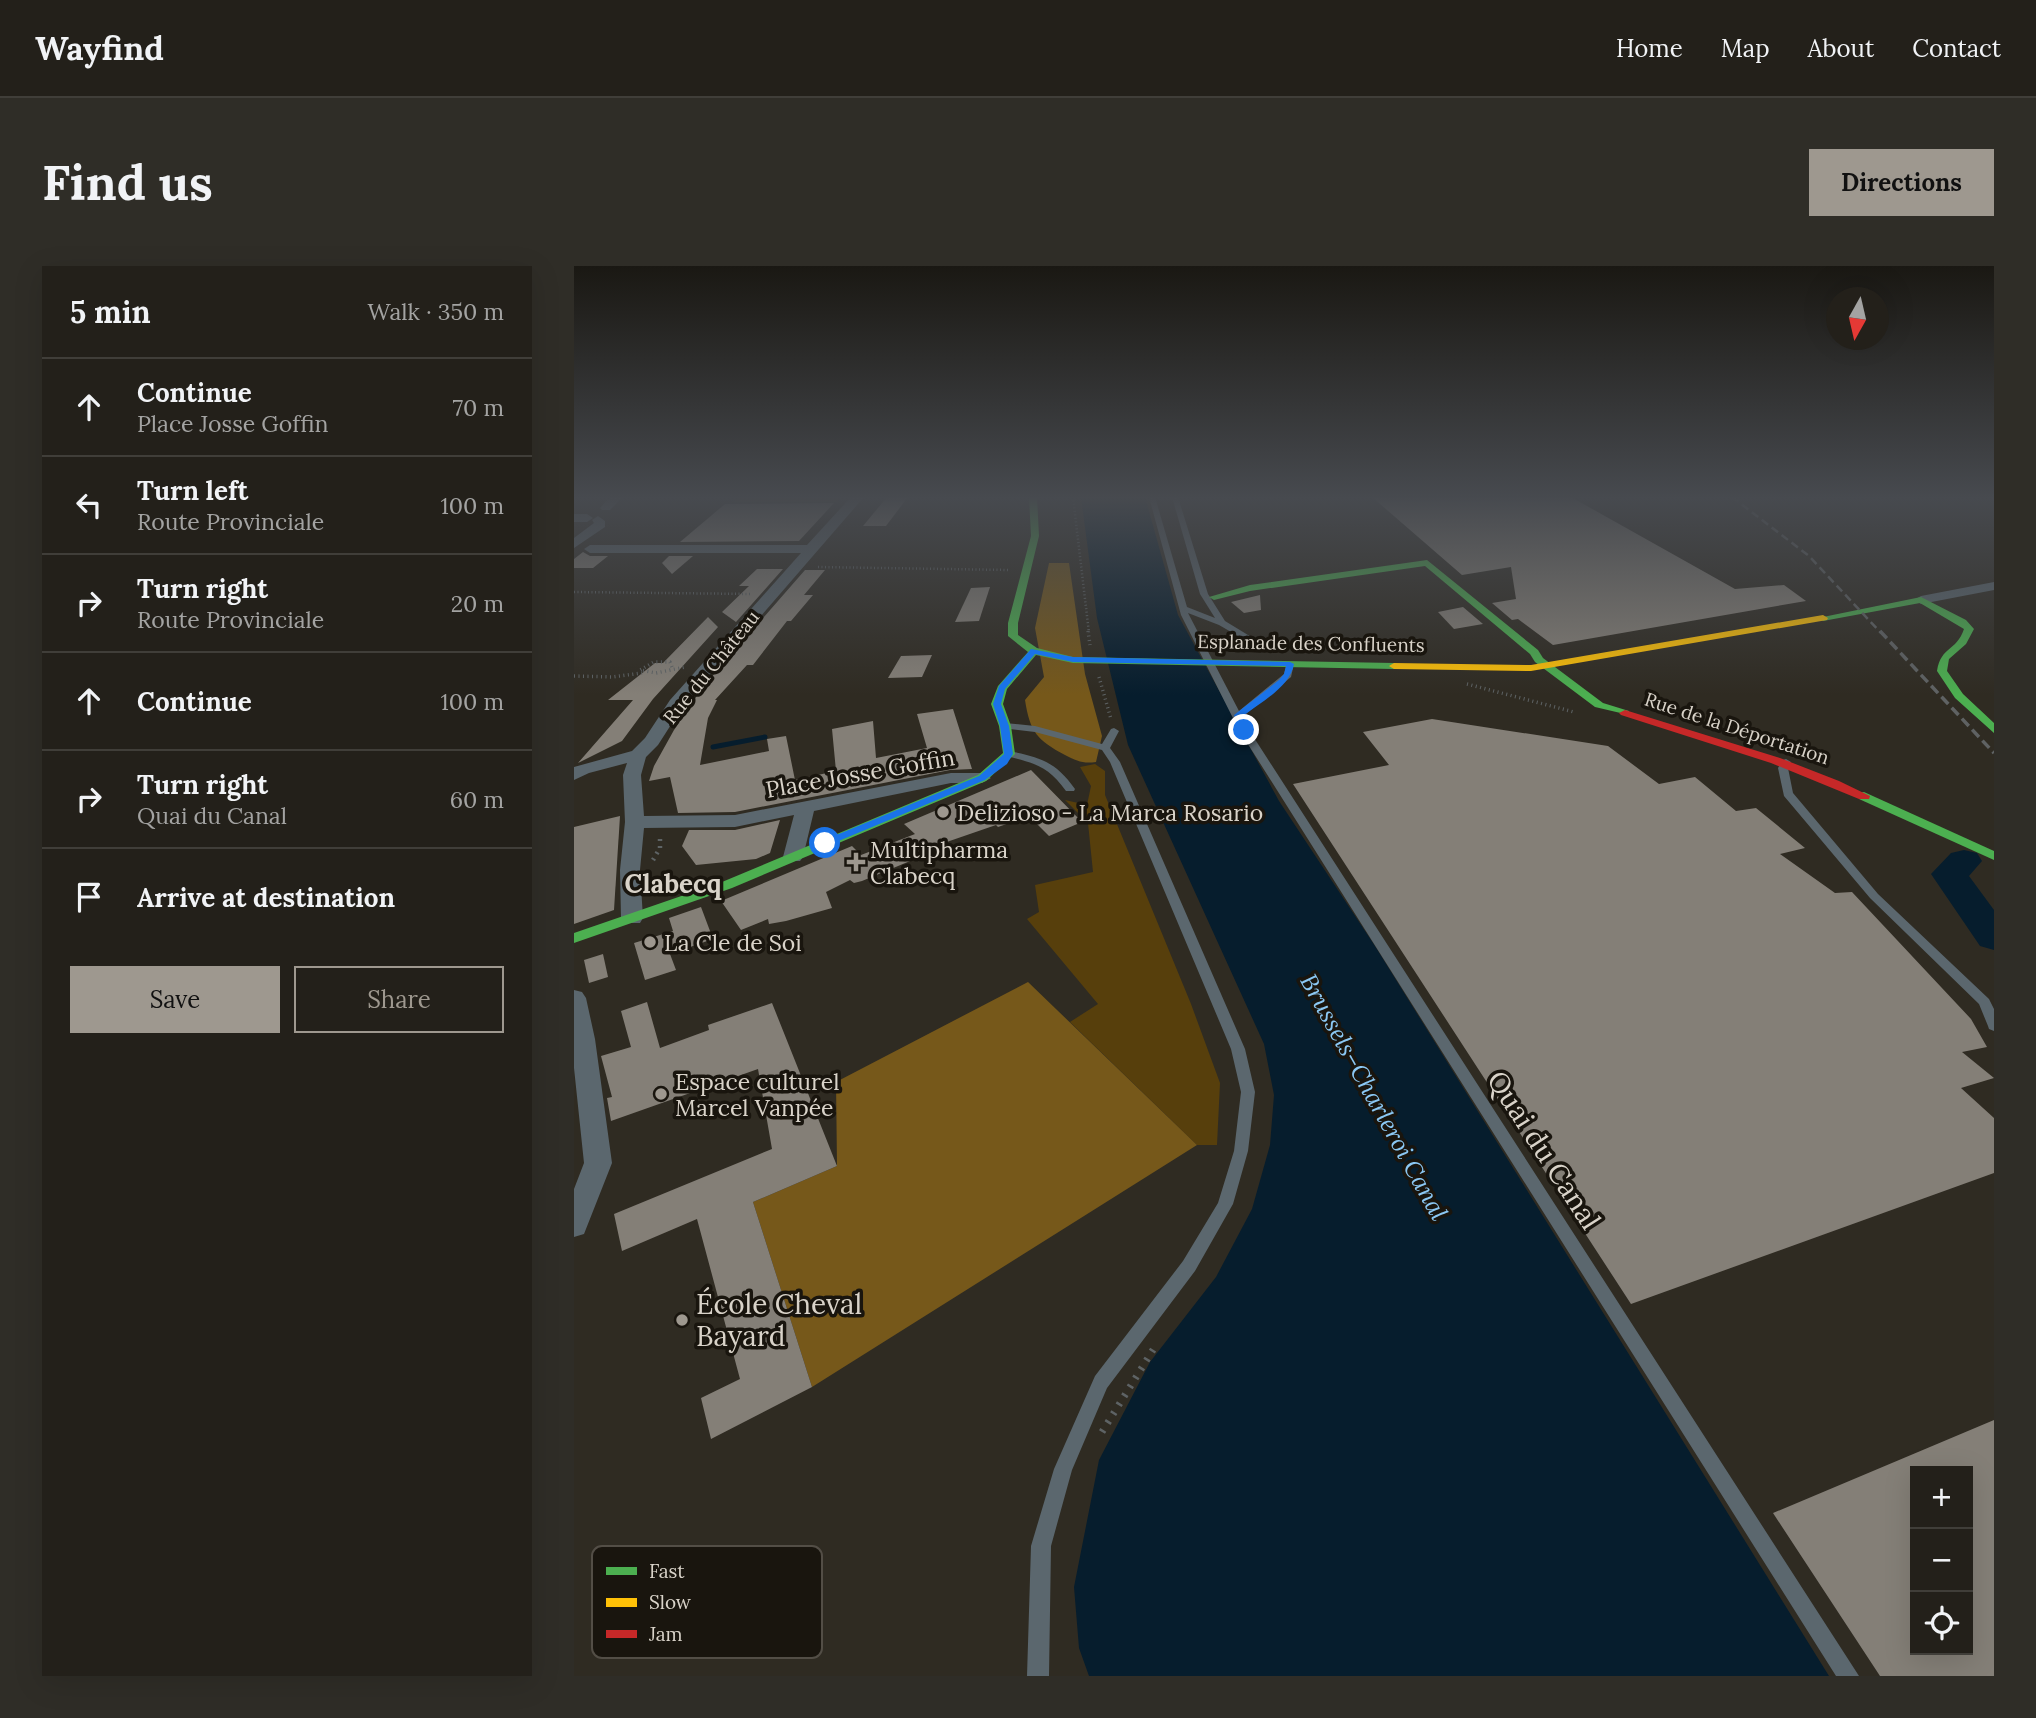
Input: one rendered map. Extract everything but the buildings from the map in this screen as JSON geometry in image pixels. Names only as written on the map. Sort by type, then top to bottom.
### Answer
[{"type":"main road","points":[[982,778],[1009,754],[1005,726],[997,704],[1002,688],[1034,651],[1021,645],[1013,636],[1013,623],[1029,563]]},
{"type":"main road","name":"Rue de la Déportation","points":[[1214,597],[1250,588],[1427,563],[1599,705],[1786,762],[1864,794],[1994,856]]},
{"type":"main road","points":[[1921,600],[1962,622],[1969,629],[1969,635],[1961,646],[1944,657],[1941,671],[1959,696],[1994,729]]},
{"type":"main road","name":"Esplanade des Confluents","points":[[1034,651],[1073,660],[1549,666],[1921,600]]},
{"type":"main road","name":"Place Josse Goffin","points":[[574,938],[727,885],[982,778]]},
{"type":"street","name":"Rue du Château","points":[[638,755],[652,741],[676,703],[801,563]]},
{"type":"street","points":[[1921,600],[1994,586]]},
{"type":"street","points":[[574,775],[583,769],[638,755]]},
{"type":"street","points":[[632,918],[630,870],[635,822],[632,775],[638,755]]},
{"type":"street","name":"Place Josse Goffin","points":[[635,822],[664,824],[735,821],[951,778],[982,778]]},
{"type":"street","points":[[793,857],[804,808]]},
{"type":"street","points":[[574,998],[583,1039],[598,1163],[574,1225]]},
{"type":"lane","name":"Quai du Canal","points":[[1171,563],[1184,609],[1244,730],[1848,1676]]},
{"type":"lane","points":[[1195,563],[1204,594],[1222,623]]},
{"type":"lane","points":[[1184,609],[1222,623],[1267,649]]},
{"type":"lane","points":[[1238,715],[1282,681],[1288,675],[1290,664]]},
{"type":"lane","points":[[1005,726],[1035,729],[1105,748],[1119,769],[1238,1049],[1248,1092],[1241,1151],[1225,1204],[1189,1266],[1101,1382],[1063,1469],[1041,1546],[1039,1675]]},
{"type":"lane","points":[[1105,748],[1114,731]]},
{"type":"lane","points":[[1009,754],[1041,760],[1057,771],[1069,789]]},
{"type":"lane","points":[[1786,762],[1783,768],[1788,794],[1874,896],[1985,1002],[1994,1027]]},
{"type":"path","points":[[1081,563],[1091,651]]},
{"type":"path","points":[[798,567],[1027,570]]},
{"type":"path","points":[[574,592],[772,594]]},
{"type":"path","points":[[574,676],[612,677],[661,673],[672,664],[665,661],[652,663],[642,667],[642,673]]},
{"type":"path","points":[[1099,678],[1114,731]]},
{"type":"path","points":[[1466,684],[1585,715]]},
{"type":"path","points":[[651,864],[660,848],[664,824]]},
{"type":"path","points":[[1097,1440],[1162,1335]]},
{"type":"shaded area","points":[[1049,563],[1069,563],[1085,674],[1102,736],[1096,762],[1077,760],[1048,745],[1036,734],[1029,720],[1025,700],[1044,677],[1035,628]]},
{"type":"shaded area","points":[[1095,764],[1105,771],[1105,795],[1191,1004],[1220,1083],[1217,1145],[1197,1145],[1070,1022],[1098,1004],[1027,919],[1039,912],[1035,885],[1093,872],[1088,823],[1065,800],[1087,805],[1091,786],[1080,767]]},
{"type":"shaded area","points":[[1028,982],[1197,1145],[812,1387],[753,1202],[837,1166],[836,1082]]},
{"type":"water","name":"Brussels–Charleroi Canal","points":[[1090,563],[1163,563],[1178,615],[1279,801],[1375,946],[1829,1676],[1089,1676],[1079,1648],[1074,1587],[1099,1460],[1150,1362],[1216,1277],[1252,1209],[1270,1145],[1274,1095],[1264,1044],[1128,745],[1097,618]]},
{"type":"waterway","points":[[713,747],[765,737]]},
{"type":"waterway","points":[[1964,861],[1949,874],[1994,937]]},
{"type":"railway","points":[[1815,563],[1881,633]]},
{"type":"railway","points":[[1880,631],[1994,753]]},
{"type":"traffic: fast","points":[[1028,563],[1013,623],[1013,636],[1026,647],[1049,655],[1073,660],[1394,666]]},
{"type":"traffic: fast","points":[[1214,597],[1250,588],[1427,563],[1534,652],[1539,660],[1599,705],[1625,713]]},
{"type":"traffic: fast","points":[[1823,618],[1921,600],[1962,622],[1969,629],[1968,634],[1960,646],[1944,658],[1942,671],[1959,696],[1994,729]]},
{"type":"traffic: fast","points":[[574,938],[727,885],[982,778],[1009,754],[1005,726],[997,704],[1002,688],[1034,651]]},
{"type":"traffic: fast","points":[[1864,796],[1994,856]]},
{"type":"traffic: slow","points":[[1394,666],[1531,668],[1823,618]]},
{"type":"traffic: jam","points":[[1625,713],[1776,761],[1864,796]]},
{"type":"place","name":"Delizioso - La Marca Rosario","points":[[943,812]]},
{"type":"place","name":"Multipharma Clabecq","points":[[856,862]]},
{"type":"place","name":"La Cle de Soi","points":[[650,942]]},
{"type":"place","name":"Espace culturel Marcel Vanpée","points":[[661,1094]]},
{"type":"place","name":"École Cheval Bayard","points":[[682,1320]]},
{"type":"district","name":"Clabecq","points":[[673,883]]},
{"type":"route","points":[[825,843],[982,778],[1004,762],[1009,754],[1005,726],[997,704],[1002,688],[1034,651],[1073,660],[1290,664],[1288,675],[1282,681],[1238,715],[1244,730]]}]
